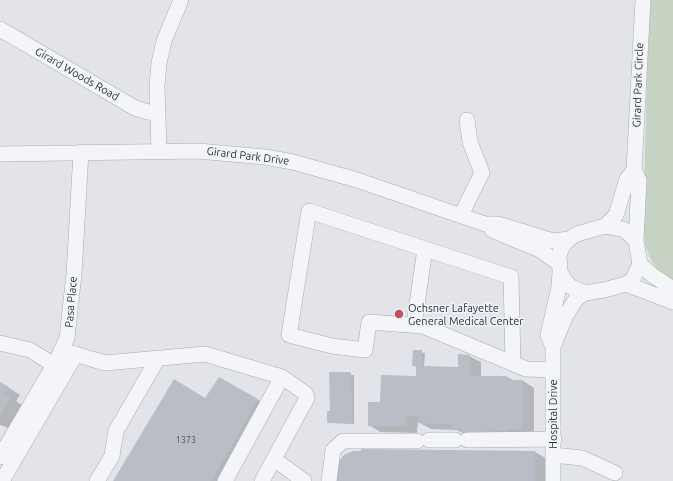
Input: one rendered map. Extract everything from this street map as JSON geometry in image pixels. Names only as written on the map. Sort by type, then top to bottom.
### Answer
[{"type":"street","points":[[159,151],[157,86],[159,63],[164,42],[181,0]]},
{"type":"street","name":"Girard Park Circle","points":[[636,241],[639,180],[634,170],[643,0]]},
{"type":"street","name":"Girard Woods Road","points":[[0,29],[135,108],[157,113]]},
{"type":"street","points":[[461,215],[482,173],[470,142],[467,120]]},
{"type":"street","name":"Girard Park Drive","points":[[0,154],[159,151],[235,153],[293,162],[357,180],[485,224],[498,224],[553,241],[569,239]]},
{"type":"street","name":"Pasa Place","points":[[0,457],[54,365],[68,352],[67,338],[81,152]]},
{"type":"street","name":"Girard Park Circle","points":[[605,226],[616,214],[627,179],[634,170]]},
{"type":"street","points":[[513,363],[511,277],[309,211],[290,335],[332,346],[365,350],[369,322],[423,326],[526,369],[553,370]]},
{"type":"street","name":"Girard Park Drive","points":[[485,224],[494,232],[540,250],[559,267]]},
{"type":"street","points":[[605,226],[623,229],[636,241],[640,264],[633,279],[626,284],[585,293],[571,287],[565,281],[559,267],[559,254],[562,247],[569,239],[577,234],[605,226]]},
{"type":"street","points":[[414,325],[425,249]]},
{"type":"street","points":[[640,264],[652,275],[673,289]]},
{"type":"street","name":"Hospital Drive","points":[[553,347],[548,335],[559,287],[559,267]]},
{"type":"street","points":[[626,284],[673,302]]},
{"type":"street","name":"Hospital Drive","points":[[553,481],[553,347],[566,315],[576,300],[585,293]]},
{"type":"street","points":[[0,343],[30,350],[54,365]]},
{"type":"street","points":[[2,481],[68,352],[105,363],[205,354],[282,376],[306,394],[307,398],[262,481]]},
{"type":"street","points":[[97,481],[112,456],[116,431],[158,358]]},
{"type":"street","points":[[226,481],[282,376]]},
{"type":"street","points":[[329,481],[333,450],[343,441],[554,439]]},
{"type":"street","points":[[554,455],[582,458],[615,473]]},
{"type":"street","points":[[274,459],[305,481]]},
{"type":"green space","points":[[649,0],[673,0],[673,282],[658,270],[651,260],[645,245],[643,229]]},
{"type":"building","points":[[413,350],[422,350],[422,366],[458,367],[458,354],[470,355],[469,376],[507,376],[507,380],[523,380],[523,429],[507,429],[507,432],[462,432],[462,428],[452,428],[452,424],[418,423],[419,416],[406,415],[406,426],[368,426],[368,402],[380,402],[381,375],[416,376],[416,366],[412,366]]},
{"type":"building","points":[[329,372],[351,372],[352,423],[327,423],[327,411],[330,411]]},
{"type":"building","points":[[219,377],[258,399],[211,481],[113,481],[174,379],[205,398]]},
{"type":"building","points":[[0,382],[9,387],[5,394],[11,397],[0,416]]},
{"type":"building","points":[[361,449],[535,451],[535,481],[337,481],[338,462],[344,455],[353,451],[361,451]]},
{"type":"place","name":"Ochsner Lafayette General Medical Center","points":[[399,314]]}]
